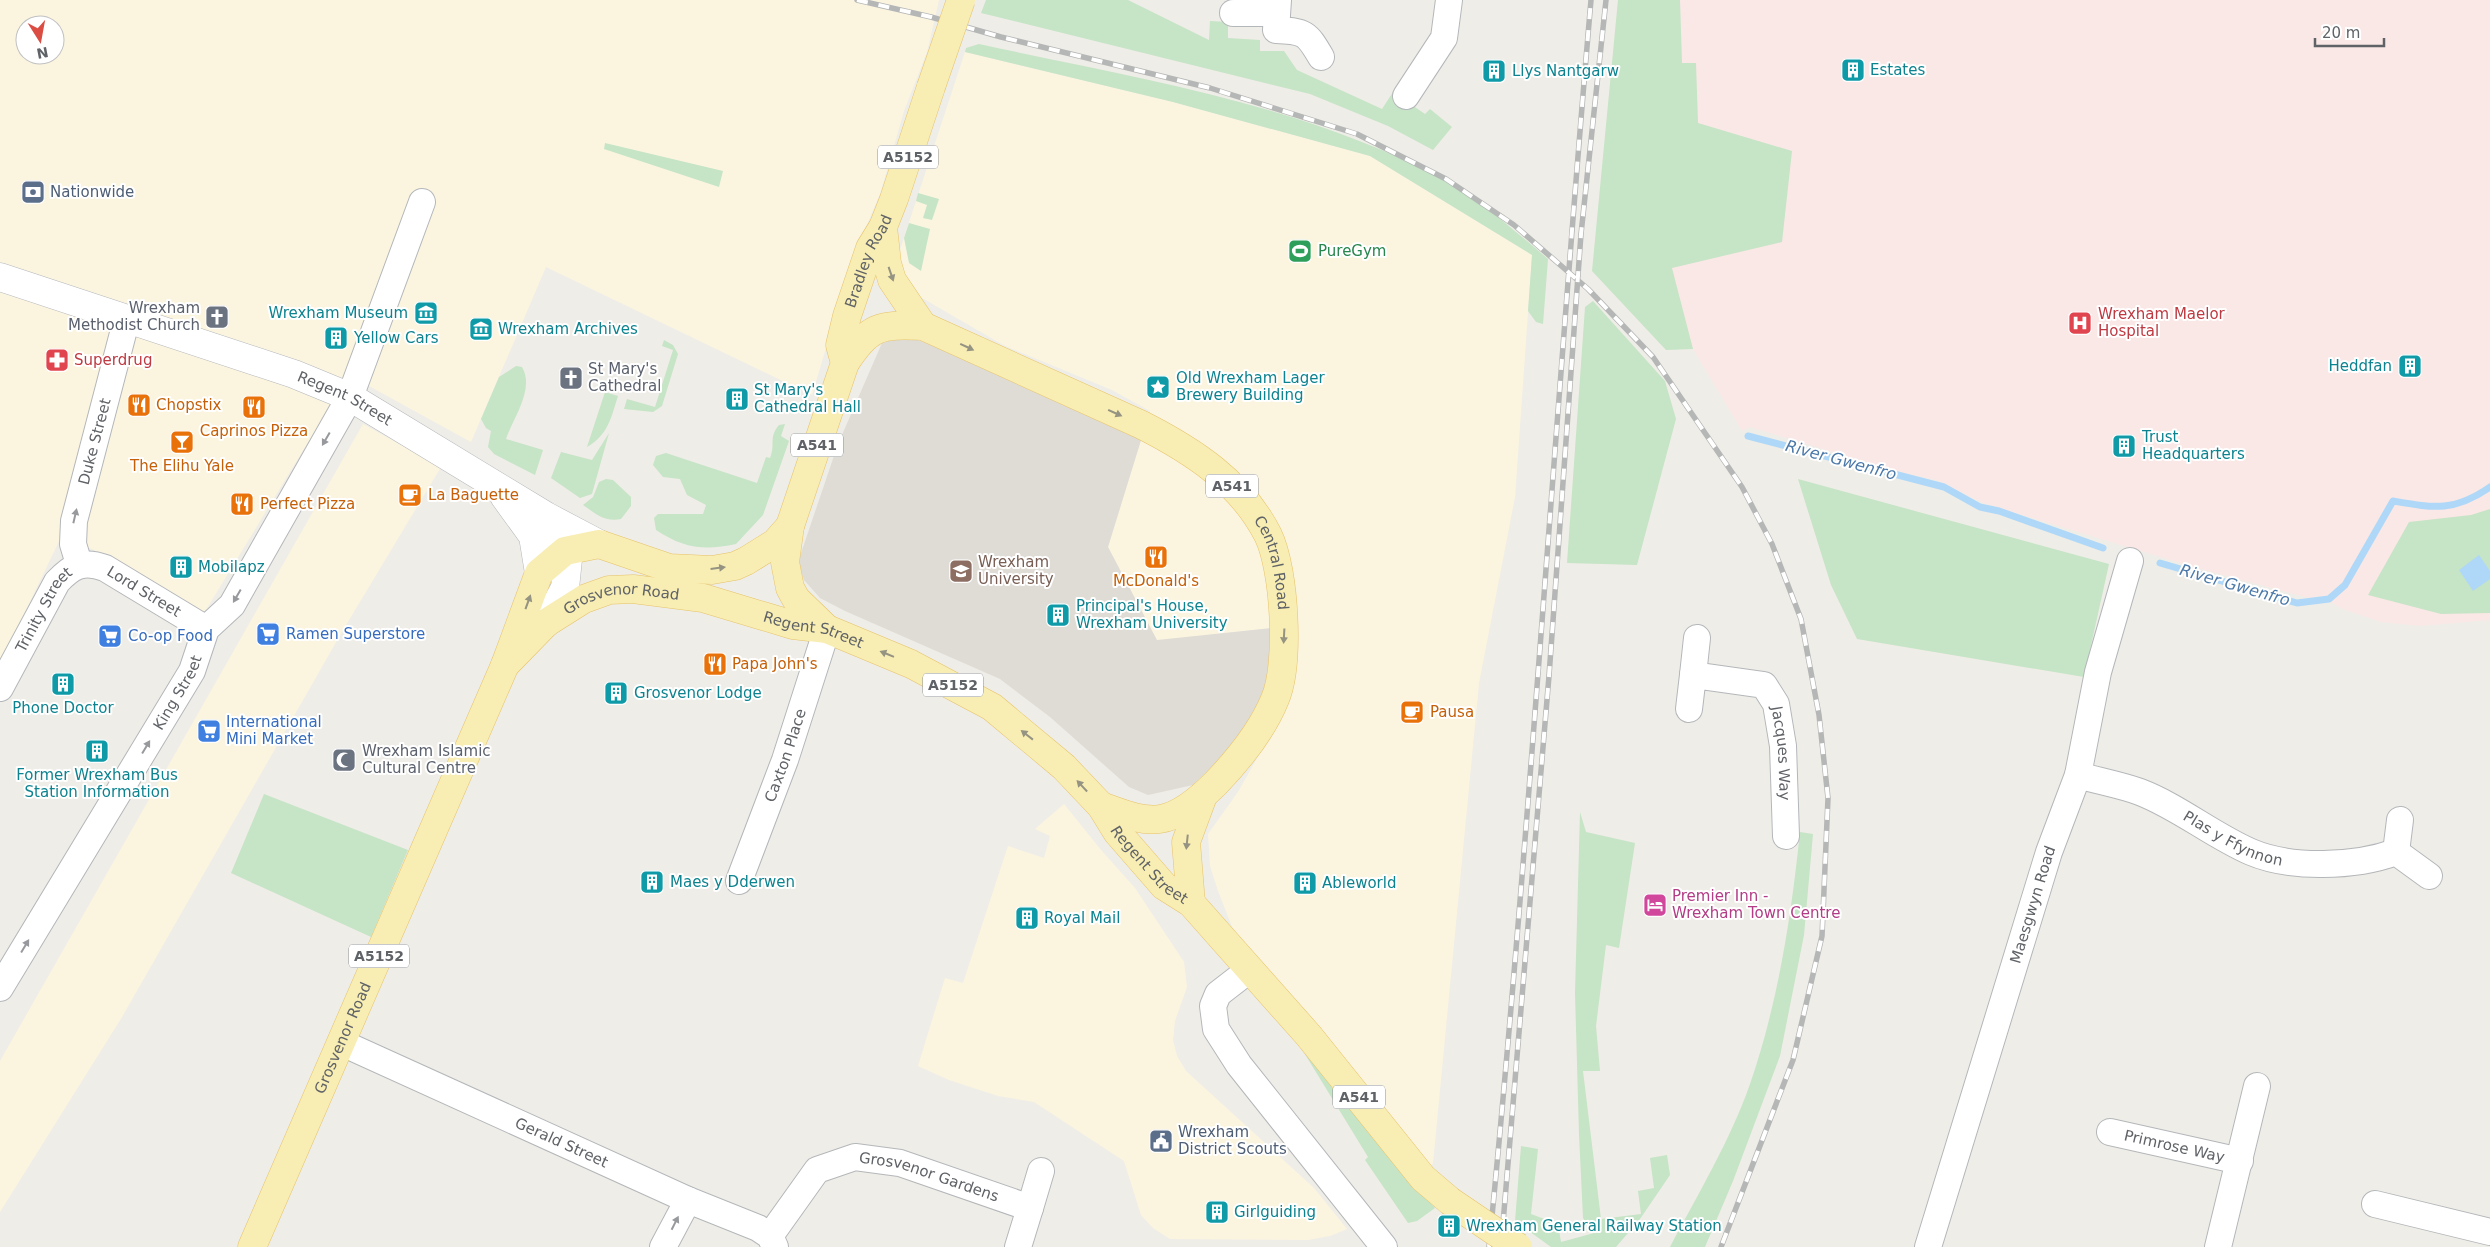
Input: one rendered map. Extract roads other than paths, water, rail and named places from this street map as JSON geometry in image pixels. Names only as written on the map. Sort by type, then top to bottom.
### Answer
[{"type":"main road","name":"Bradley Road","points":[[827,629],[796,599],[790,588],[785,562],[790,526],[845,363],[840,345],[847,316],[870,248],[883,226],[961,0]]},
{"type":"main road","points":[[883,226],[887,263],[892,280],[923,326]]},
{"type":"main road","name":"Central Road","points":[[845,363],[859,342],[875,330],[894,324],[923,326],[1176,442],[1217,471],[1246,500],[1269,536],[1281,585],[1284,611],[1282,669],[1276,698],[1259,730],[1232,766],[1203,796],[1173,816],[1162,819],[1140,818],[1101,806]]},
{"type":"main road","name":"Bradley Road","points":[[669,568],[712,570],[735,566],[765,550],[790,526]]},
{"type":"main road","points":[[539,572],[566,551],[599,544]]},
{"type":"main road","name":"Regent Street","points":[[599,544],[669,568]]},
{"type":"main road","points":[[669,568],[703,598]]},
{"type":"main road","name":"Grosvenor Road","points":[[252,1247],[505,665],[539,572]]},
{"type":"main road","name":"Grosvenor Road","points":[[505,665],[546,623],[584,599],[610,590],[632,589],[703,598]]},
{"type":"main road","name":"Regent Street","points":[[703,598],[793,625],[827,629],[911,664],[992,707],[1039,744],[1101,806],[1117,832],[1164,886],[1191,903],[1309,1036],[1423,1178],[1450,1201],[1518,1247]]},
{"type":"main road","name":"Central Road","points":[[1191,903],[1186,842],[1203,796]]},
{"type":"street","points":[[1406,96],[1444,38],[1449,0]]},
{"type":"street","points":[[1233,13],[1277,7],[1276,30],[1297,30],[1305,33],[1322,57]]},
{"type":"street","name":"King Street","points":[[0,988],[192,672],[206,629],[232,605],[350,397],[422,202]]},
{"type":"street","name":"Regent Street","points":[[0,277],[294,374],[350,397],[546,516],[599,544]]},
{"type":"street","name":"Duke Street","points":[[79,564],[73,544],[74,521],[127,318]]},
{"type":"street","name":"Grosvenor Road","points":[[496,485],[533,536],[539,572]]},
{"type":"street","name":"Grosvenor Road","points":[[546,516],[560,537],[568,559],[565,588],[546,623]]},
{"type":"street","name":"Maesgwyn Road","points":[[1928,1247],[2049,852],[2078,776],[2098,672],[2130,561]]},
{"type":"street","name":"Lord Street","points":[[79,564],[93,563],[105,568],[206,629]]},
{"type":"street","name":"Trinity Street","points":[[0,688],[57,582],[67,571],[79,564]]},
{"type":"street","name":"Caxton Place","points":[[740,881],[784,760],[827,629]]},
{"type":"street","points":[[1689,709],[1697,638]]},
{"type":"street","name":"Jacques Way","points":[[1693,675],[1764,685],[1776,704],[1783,746],[1786,836]]},
{"type":"street","name":"Plas y Ffynnon","points":[[2078,776],[2140,792],[2189,816],[2251,852],[2287,861],[2332,864],[2375,860],[2396,852]]},
{"type":"street","points":[[2400,820],[2396,852],[2429,876]]},
{"type":"street","points":[[1249,970],[1218,994],[1213,1006],[1216,1029],[1239,1064],[1384,1247]]},
{"type":"street","name":"Gerald Street","points":[[342,1043],[688,1200],[758,1228],[772,1242]]},
{"type":"street","name":"Primrose Way","points":[[2218,1247],[2257,1086]]},
{"type":"street","name":"Primrose Way","points":[[2110,1132],[2240,1161]]},
{"type":"street","name":"Grosvenor Gardens","points":[[772,1242],[817,1170],[856,1157],[900,1163],[1030,1208]]},
{"type":"street","points":[[1018,1247],[1041,1171]]},
{"type":"street","points":[[663,1247],[688,1200]]},
{"type":"street","points":[[2375,1204],[2490,1232]]},
{"type":"water","points":[[2479,555],[2490,571],[2490,579],[2473,591],[2459,570]]},
{"type":"waterway","name":"River Gwenfro","points":[[1748,436],[1944,487],[1980,507],[1999,511],[2103,548]]},
{"type":"waterway","name":"River Gwenfro","points":[[2160,563],[2297,603],[2329,599],[2345,585],[2393,501],[2443,506],[2465,501],[2490,487]]},
{"type":"railway","points":[[857,0],[1210,88],[1357,134],[1446,179],[1514,225],[1588,289],[1653,357],[1742,487],[1772,544],[1801,619],[1819,715],[1828,798],[1822,936],[1793,1060],[1721,1247]]},
{"type":"railway","points":[[1489,1247],[1530,779],[1591,0]]},
{"type":"railway","points":[[1501,1247],[1549,676],[1581,234],[1606,0]]},
{"type":"place","name":"Estates","points":[[1853,70]]},
{"type":"place","name":"Llys Nantgarw","points":[[1494,71]]},
{"type":"place","name":"Nationwide","points":[[33,192]]},
{"type":"place","name":"PureGym","points":[[1300,251]]},
{"type":"place","name":"Wrexham Museum","points":[[426,313]]},
{"type":"place","name":"Wrexham Methodist Church","points":[[217,317]]},
{"type":"place","name":"Wrexham Maelor Hospital","points":[[2080,323]]},
{"type":"place","name":"Wrexham Archives","points":[[481,329]]},
{"type":"place","name":"Yellow Cars","points":[[336,338]]},
{"type":"place","name":"Superdrug","points":[[57,360]]},
{"type":"place","name":"Heddfan","points":[[2410,366]]},
{"type":"place","name":"St Mary's Cathedral","points":[[571,378]]},
{"type":"place","name":"Old Wrexham Lager Brewery Building","points":[[1158,387]]},
{"type":"place","name":"St Mary's Cathedral Hall","points":[[737,399]]},
{"type":"place","name":"Chopstix","points":[[139,405]]},
{"type":"place","name":"Caprinos Pizza","points":[[254,407]]},
{"type":"place","name":"The Elihu Yale","points":[[182,442]]},
{"type":"place","name":"Trust Headquarters","points":[[2124,446]]},
{"type":"place","name":"La Baguette","points":[[410,495]]},
{"type":"place","name":"Perfect Pizza","points":[[242,504]]},
{"type":"place","name":"McDonald's","points":[[1156,557]]},
{"type":"place","name":"Mobilapz","points":[[181,567]]},
{"type":"place","name":"Wrexham University","points":[[961,571]]},
{"type":"place","name":"Principal's House, Wrexham University","points":[[1058,615]]},
{"type":"place","name":"Ramen Superstore","points":[[268,634]]},
{"type":"place","name":"Co-op Food","points":[[110,636]]},
{"type":"place","name":"Papa John's","points":[[715,664]]},
{"type":"place","name":"Phone Doctor","points":[[63,684]]},
{"type":"place","name":"Grosvenor Lodge","points":[[616,693]]},
{"type":"place","name":"Pausa","points":[[1412,712]]},
{"type":"place","name":"International Mini Market","points":[[209,731]]},
{"type":"place","name":"Former Wrexham Bus Station Information","points":[[97,751]]},
{"type":"place","name":"Wrexham Islamic Cultural Centre","points":[[344,760]]},
{"type":"place","name":"Maes y Dderwen","points":[[652,882]]},
{"type":"place","name":"Ableworld","points":[[1305,883]]},
{"type":"place","name":"Premier Inn - Wrexham Town Centre","points":[[1655,905]]},
{"type":"place","name":"Royal Mail","points":[[1027,918]]},
{"type":"place","name":"Wrexham District Scouts","points":[[1161,1141]]},
{"type":"place","name":"Girlguiding","points":[[1217,1212]]},
{"type":"place","name":"Wrexham General Railway Station","points":[[1449,1226]]}]
